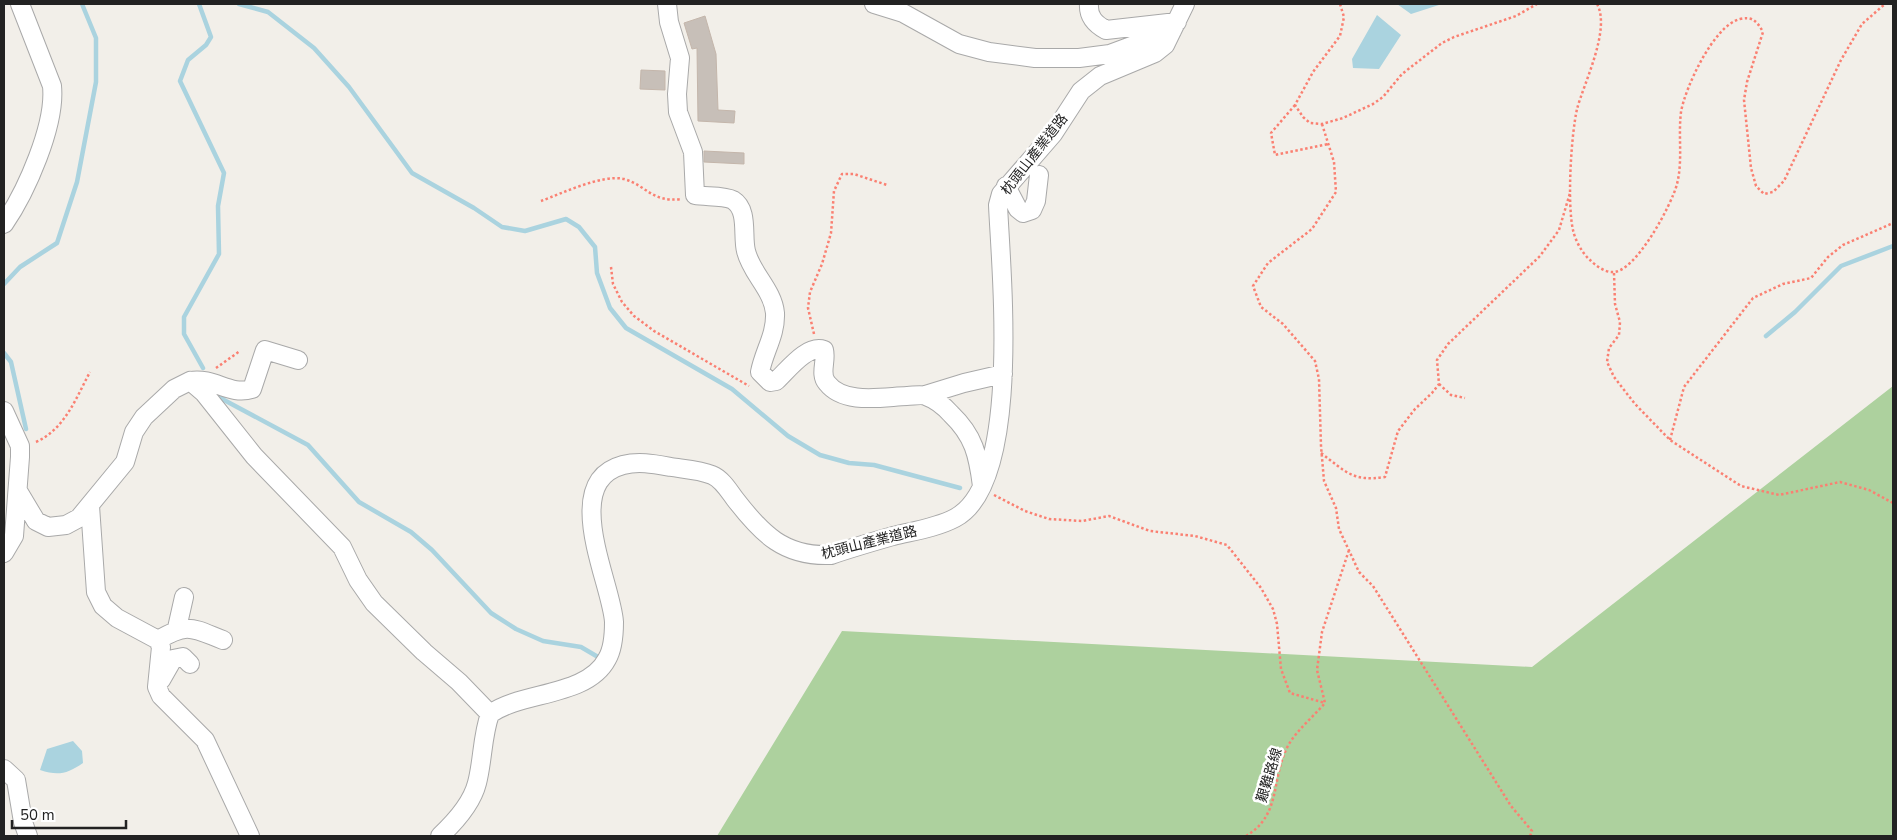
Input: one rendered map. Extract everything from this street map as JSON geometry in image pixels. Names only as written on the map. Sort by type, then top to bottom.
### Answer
[{"type":"street","points":[[4,224],[30,179],[49,120],[53,100],[52,86],[20,4]]},
{"type":"street","points":[[667,4],[669,22],[680,58],[677,94],[678,112],[693,152],[695,195],[732,200],[738,206],[743,218],[745,249],[749,261],[766,288],[775,310],[775,331],[760,372],[766,380],[770,382],[776,381],[809,350],[817,347],[824,350],[826,358],[823,373],[826,382],[835,391],[853,398],[925,396],[964,383],[1003,374]]},
{"type":"street","points":[[874,4],[902,13],[959,44],[989,52],[1035,58],[1079,58],[1110,54],[1174,27]]},
{"type":"street","points":[[1089,4],[1092,19],[1096,25],[1106,30],[1174,27]]},
{"type":"street","name":"枕頭山產業道路","points":[[490,714],[510,703],[557,691],[583,681],[595,674],[607,659],[613,640],[614,621],[597,557],[591,515],[593,497],[599,482],[607,473],[618,467],[645,463],[713,475],[723,483],[757,527],[774,541],[793,551],[815,556],[831,555],[956,518],[974,503],[982,488],[994,451],[1003,374],[998,205],[1006,186],[1053,134],[1081,91],[1090,82],[1155,53],[1165,45],[1185,4]]},
{"type":"street","points":[[1006,186],[1018,209],[1023,213],[1032,210],[1036,201],[1039,175]]},
{"type":"street","points":[[18,491],[36,521],[48,527],[66,525],[79,518],[125,462],[134,432],[144,417],[174,389],[197,380],[241,393],[252,389],[265,350],[298,360]]},
{"type":"street","points":[[197,380],[204,392],[254,456],[342,547],[358,580],[374,603],[424,652],[459,682],[490,714],[485,727],[477,783],[474,791],[453,824],[440,836]]},
{"type":"street","points":[[925,396],[941,403],[965,427],[978,459],[982,488]]},
{"type":"street","points":[[4,411],[20,446],[14,536],[4,552]]},
{"type":"street","points":[[90,506],[96,592],[102,606],[117,618],[158,640],[161,647],[157,687],[161,696],[205,740],[228,793],[250,836]]},
{"type":"street","points":[[177,628],[184,597]]},
{"type":"street","points":[[158,640],[177,628],[192,628],[223,640]]},
{"type":"street","points":[[157,687],[173,659],[183,657],[190,664]]},
{"type":"street","points":[[4,769],[16,780],[23,822],[28,836]]},
{"type":"path","points":[[1328,144],[1275,155],[1271,133],[1295,105],[1313,72],[1340,36],[1344,17],[1340,4]]},
{"type":"path","points":[[1295,105],[1303,117],[1310,123],[1322,124],[1373,104],[1383,96],[1402,74],[1442,44],[1454,37],[1516,16],[1537,4]]},
{"type":"path","points":[[1597,4],[1600,10],[1600,36],[1577,110],[1570,191],[1573,230],[1579,246],[1589,260],[1603,270],[1614,273],[1628,268],[1644,248],[1676,185],[1680,159],[1681,112],[1694,73],[1718,34],[1736,20],[1748,17],[1757,22],[1763,32],[1747,82],[1744,100],[1751,168],[1756,186],[1764,194],[1773,192],[1784,181],[1841,60],[1862,24],[1885,4]]},
{"type":"path","points":[[1322,124],[1334,162],[1336,192],[1312,228],[1268,263],[1253,286],[1261,306],[1283,324],[1315,360],[1320,379],[1324,481],[1336,508],[1338,529],[1350,548],[1359,572],[1372,586],[1511,806],[1532,831],[1530,836]]},
{"type":"path","points":[[817,347],[808,308],[810,292],[822,264],[831,232],[834,191],[837,182],[842,174],[854,174],[887,185]]},
{"type":"path","points":[[541,201],[612,179],[631,182],[650,194],[661,198],[678,200],[695,195]]},
{"type":"path","points":[[1322,453],[1349,474],[1367,480],[1385,477],[1398,431],[1415,408],[1439,384],[1437,360],[1448,344],[1540,256],[1559,230],[1570,191]]},
{"type":"path","points":[[1670,440],[1684,387],[1754,298],[1783,284],[1811,278],[1828,257],[1843,245],[1893,223]]},
{"type":"path","points":[[611,267],[613,284],[622,302],[634,316],[654,331],[746,385],[759,386],[766,380]]},
{"type":"path","points":[[1614,273],[1615,304],[1620,322],[1619,335],[1610,348],[1607,362],[1614,377],[1635,404],[1670,440],[1741,486],[1779,495],[1840,482],[1870,490],[1893,503]]},
{"type":"path","points":[[197,380],[240,351]]},
{"type":"path","points":[[20,446],[48,437],[65,418],[90,372]]},
{"type":"path","points":[[1439,384],[1451,395],[1466,398]]},
{"type":"path","points":[[982,488],[1025,511],[1049,519],[1082,521],[1110,516],[1150,531],[1195,536],[1227,545],[1261,588],[1273,609],[1277,624],[1282,669],[1290,693],[1325,703],[1317,670],[1322,632],[1350,548]]},
{"type":"path","name":"艱難路線","points":[[1246,836],[1258,829],[1274,802],[1281,765],[1290,743],[1325,703]]},
{"type":"green space","points":[[1893,386],[1893,836],[717,836],[842,631],[1532,667]]},
{"type":"water","points":[[1397,4],[1442,4],[1411,14]]},
{"type":"water","points":[[1377,15],[1401,35],[1379,69],[1353,68],[1352,59]]},
{"type":"water","points":[[73,741],[82,751],[83,763],[72,770],[62,773],[40,770],[47,749]]},
{"type":"building","points":[[705,16],[716,54],[718,110],[735,111],[734,123],[698,121],[697,48],[692,49],[684,23]]},
{"type":"building","points":[[641,70],[665,71],[665,90],[640,89]]},
{"type":"building","points":[[704,151],[744,153],[744,164],[704,162]]},
{"type":"waterway","points":[[4,284],[20,267],[57,243],[77,182],[96,82],[96,38],[82,4]]},
{"type":"waterway","points":[[199,4],[211,37],[206,45],[188,60],[180,81],[224,173],[218,206],[219,254],[184,317],[184,334],[203,368]]},
{"type":"waterway","points":[[239,4],[268,12],[314,48],[349,87],[412,173],[474,208],[502,227],[525,231],[566,219],[579,227],[595,247],[597,273],[610,308],[626,328],[732,389],[788,436],[820,455],[849,463],[874,465],[960,488]]},
{"type":"waterway","points":[[1766,336],[1795,312],[1841,266],[1893,246]]},
{"type":"waterway","points":[[4,353],[11,362],[26,429]]},
{"type":"waterway","points":[[217,390],[224,400],[308,445],[359,502],[411,532],[432,550],[491,613],[516,629],[543,641],[581,647],[598,657]]}]
